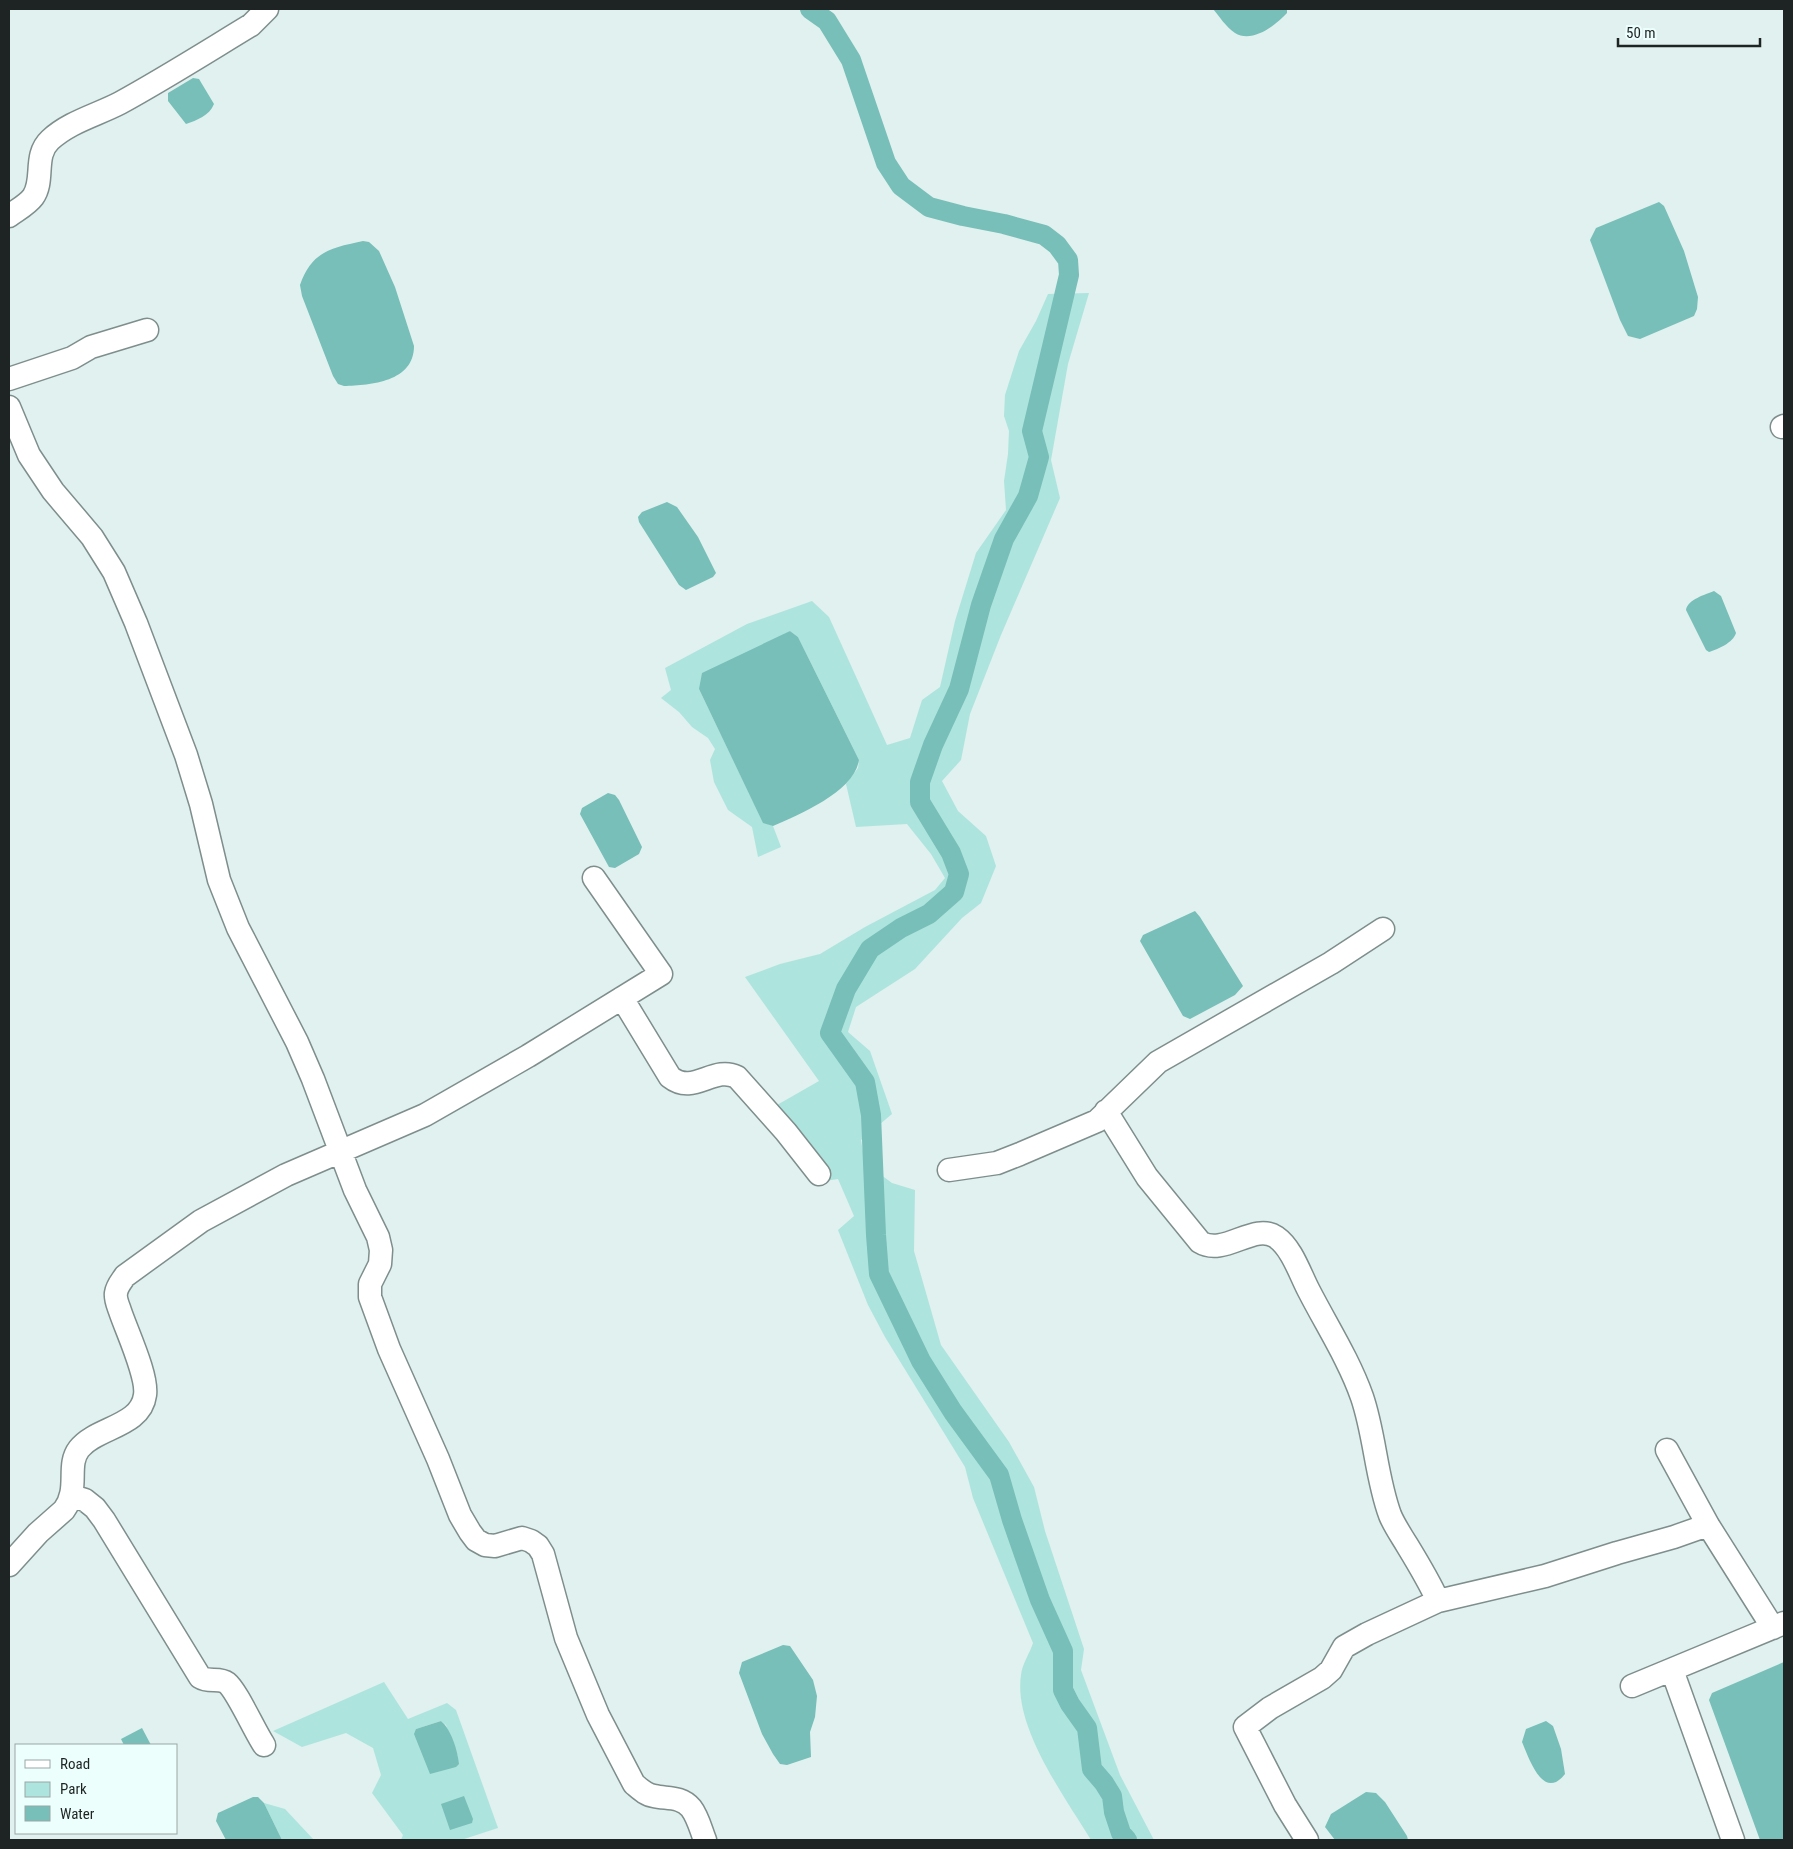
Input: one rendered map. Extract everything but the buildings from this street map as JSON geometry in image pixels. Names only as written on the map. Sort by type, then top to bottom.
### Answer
[{"type":"street","points":[[9,216],[24,206],[33,196],[38,184],[42,150],[50,140],[71,126],[120,103],[251,25],[267,9]]},
{"type":"street","points":[[9,379],[72,358],[91,347],[147,330]]},
{"type":"street","points":[[9,407],[29,455],[53,491],[92,537],[114,572],[136,623],[186,755],[201,804],[219,880],[238,928],[297,1042],[313,1078],[355,1190],[378,1237],[380,1264],[370,1284],[370,1297],[389,1349],[460,1515],[476,1540],[485,1545],[495,1546],[522,1538],[538,1546],[543,1554],[566,1638],[598,1715],[634,1784],[652,1796],[675,1798],[684,1802],[691,1808],[697,1818],[705,1840]]},
{"type":"street","points":[[9,1565],[38,1533],[64,1510],[72,1496],[74,1458],[79,1450],[88,1441],[134,1416],[143,1404],[146,1394],[141,1370],[116,1298],[118,1284],[125,1276],[202,1222],[286,1174],[340,1153],[432,1111],[520,1061],[661,974],[594,878]]},
{"type":"street","points":[[949,1170],[997,1163],[1096,1121],[1158,1062],[1307,977],[1383,929]]},
{"type":"street","points":[[622,998],[670,1077],[678,1083],[687,1084],[724,1073],[730,1073],[737,1077],[786,1132],[819,1174]]},
{"type":"street","points":[[1106,1111],[1147,1177],[1200,1242],[1207,1247],[1218,1246],[1265,1233],[1274,1235],[1282,1242],[1293,1259],[1347,1362],[1361,1395],[1369,1421],[1385,1498],[1391,1517],[1438,1601]]},
{"type":"street","points":[[1632,1686],[1778,1626],[1708,1525],[1667,1450]]},
{"type":"street","points":[[72,1496],[85,1500],[95,1508],[121,1546],[200,1677],[205,1680],[221,1680],[232,1688],[264,1746]]},
{"type":"street","points":[[1308,1840],[1284,1805],[1245,1727],[1270,1708],[1322,1678],[1331,1670],[1344,1647],[1367,1634],[1438,1601],[1545,1576],[1708,1525]]},
{"type":"street","points":[[1672,1670],[1734,1840]]},
{"type":"green space","points":[[1089,293],[1068,364],[1051,460],[1060,498],[1001,635],[970,714],[961,760],[942,781],[958,811],[986,836],[996,866],[981,903],[962,918],[915,969],[856,1007],[848,1032],[870,1051],[892,1114],[861,1140],[865,1163],[892,1183],[915,1190],[914,1251],[941,1345],[1009,1442],[1034,1487],[1045,1531],[1084,1649],[1081,1670],[1120,1775],[1154,1840],[1091,1840],[1043,1761],[1025,1717],[1021,1695],[1021,1675],[1033,1643],[973,1498],[965,1467],[885,1337],[868,1305],[838,1230],[854,1216],[838,1179],[818,1182],[770,1109],[819,1081],[745,977],[780,964],[820,954],[865,927],[935,890],[945,878],[931,854],[907,824],[856,827],[846,784],[858,768],[859,760],[798,637],[790,631],[699,689],[763,822],[773,826],[781,847],[758,857],[752,827],[728,810],[714,782],[710,760],[715,749],[708,738],[692,727],[679,712],[661,698],[671,690],[665,668],[747,624],[812,601],[829,617],[887,745],[910,738],[922,700],[940,687],[955,621],[976,553],[1006,510],[1004,481],[1009,431],[1004,416],[1005,395],[1019,351],[1036,321],[1048,294]]},
{"type":"green space","points":[[384,1682],[408,1719],[447,1703],[456,1710],[498,1828],[461,1840],[401,1840],[403,1835],[372,1793],[381,1775],[373,1748],[346,1733],[302,1747],[273,1731]],"holes":[[[441,1721],[446,1725],[458,1757],[416,1729]]]},
{"type":"green space","points":[[264,1803],[285,1809],[314,1840],[282,1840]]},
{"type":"water","points":[[1213,9],[1287,9],[1287,13],[1277,23],[1263,32],[1256,35],[1242,36],[1232,31]]},
{"type":"water","points":[[193,78],[199,79],[214,104],[206,115],[186,124],[168,101],[168,93]]},
{"type":"water","points":[[1659,202],[1664,206],[1684,251],[1698,297],[1697,309],[1694,316],[1640,339],[1628,336],[1620,320],[1590,240],[1596,228]]},
{"type":"water","points":[[363,241],[369,242],[379,251],[395,287],[414,346],[412,358],[407,367],[399,374],[378,382],[344,386],[338,384],[333,376],[302,296],[300,285],[310,265],[324,253],[341,246]]},
{"type":"water","points":[[667,502],[677,507],[698,537],[716,573],[713,577],[686,590],[679,585],[639,522],[638,517],[642,512]]},
{"type":"water","points":[[1714,591],[1721,596],[1736,633],[1729,643],[1709,652],[1706,650],[1686,610],[1693,600]]},
{"type":"water","points":[[790,631],[798,637],[859,760],[855,772],[837,792],[811,808],[773,826],[763,823],[699,689],[702,673]]},
{"type":"water","points":[[608,793],[615,795],[619,800],[642,847],[639,854],[615,868],[609,867],[580,814],[582,808]]},
{"type":"water","points":[[1195,911],[1243,986],[1235,995],[1190,1019],[1183,1016],[1140,941],[1143,935]]},
{"type":"water","points":[[783,1645],[790,1646],[813,1680],[817,1696],[815,1717],[810,1732],[811,1757],[787,1765],[780,1764],[762,1734],[739,1673],[742,1662]]},
{"type":"water","points":[[1784,1662],[1784,1840],[1760,1840],[1709,1700],[1712,1693]]},
{"type":"water","points":[[441,1721],[448,1729],[459,1764],[456,1767],[430,1774],[414,1734],[416,1729]]},
{"type":"water","points":[[1546,1721],[1553,1726],[1561,1749],[1565,1774],[1557,1781],[1550,1783],[1538,1775],[1522,1742],[1526,1729]]},
{"type":"water","points":[[142,1728],[150,1744],[124,1744],[121,1739]]},
{"type":"water","points":[[1366,1792],[1376,1793],[1385,1802],[1408,1840],[1335,1840],[1325,1827],[1331,1814]]},
{"type":"water","points":[[464,1796],[473,1819],[472,1823],[450,1830],[441,1804]]},
{"type":"water","points":[[253,1797],[258,1797],[264,1803],[282,1840],[226,1840],[216,1821],[218,1813]]},
{"type":"waterway","points":[[810,9],[827,21],[851,60],[886,163],[901,186],[929,207],[1044,235],[1057,245],[1068,260],[1069,275],[1032,431],[1039,457],[1028,496],[1004,539],[981,605],[959,689],[933,745],[920,782],[920,802],[951,853],[959,874],[954,892],[929,914],[901,928],[870,949],[846,989],[830,1033],[865,1082],[871,1115],[879,1274],[921,1361],[953,1412],[999,1475],[1012,1520],[1040,1600],[1063,1651],[1063,1690],[1070,1704],[1087,1728],[1092,1769],[1112,1796],[1114,1812],[1121,1833],[1127,1840]]}]
